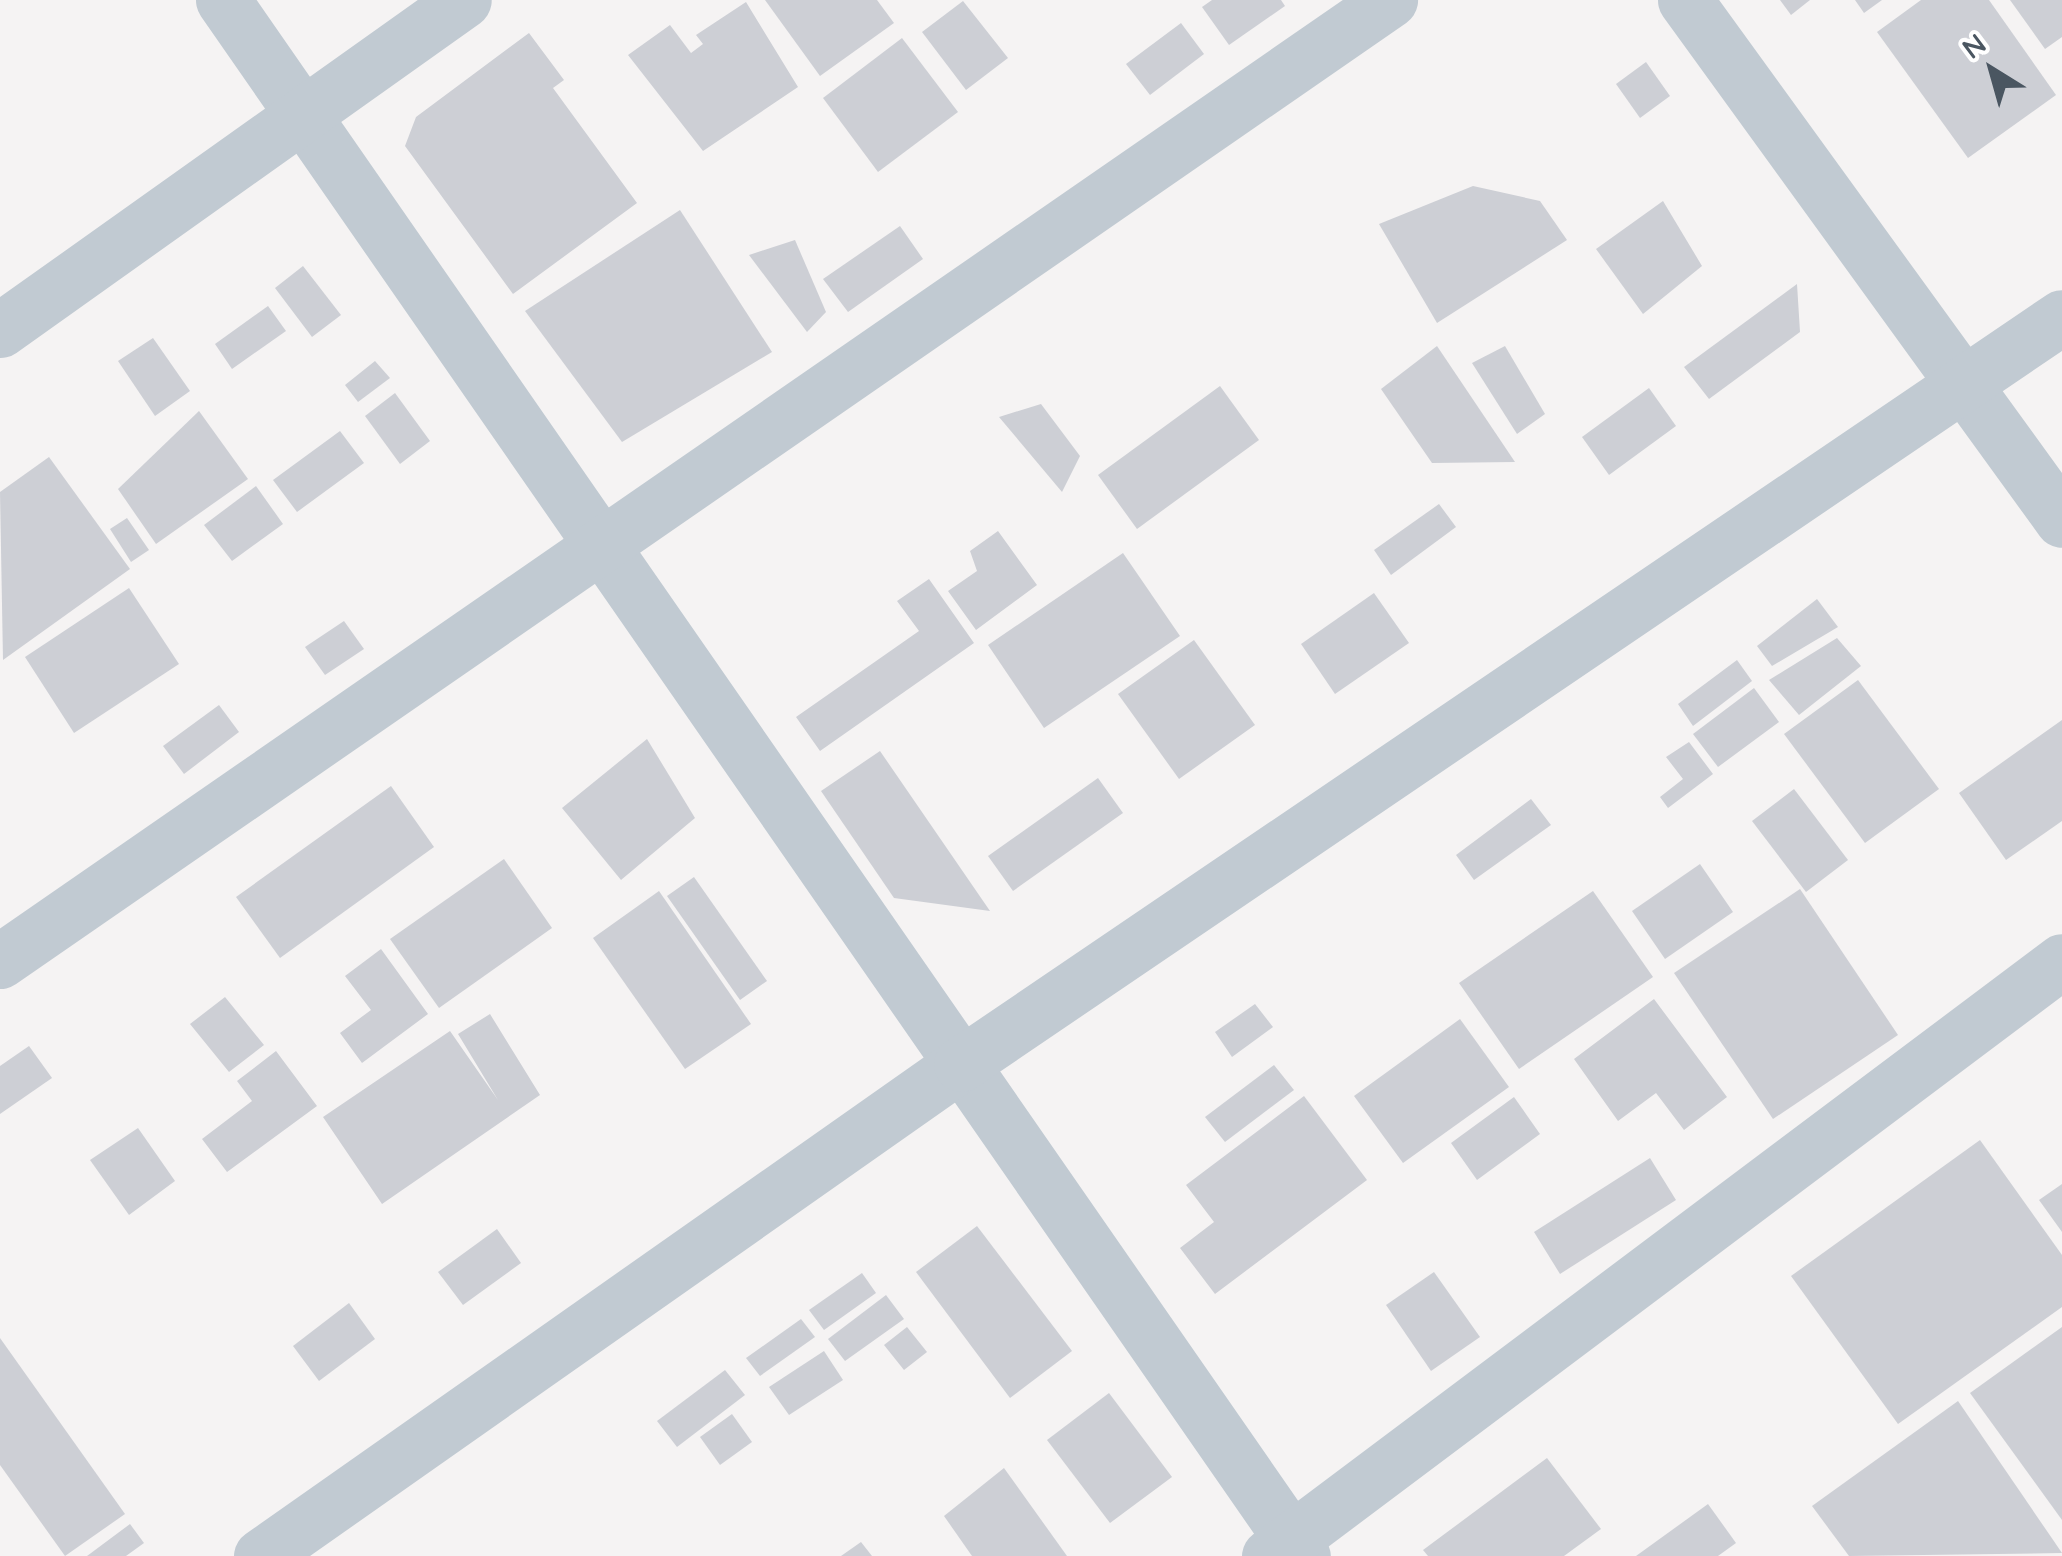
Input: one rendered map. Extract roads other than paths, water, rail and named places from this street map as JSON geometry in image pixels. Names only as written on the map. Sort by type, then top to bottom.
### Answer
[{"type":"street","points":[[223,0],[961,1064],[1288,1551],[2062,960]]},
{"type":"street","points":[[0,330],[464,0]]},
{"type":"street","points":[[0,961],[1390,0]]},
{"type":"street","points":[[1685,0],[2062,520]]},
{"type":"street","points":[[260,1556],[961,1064],[2062,317]]}]
